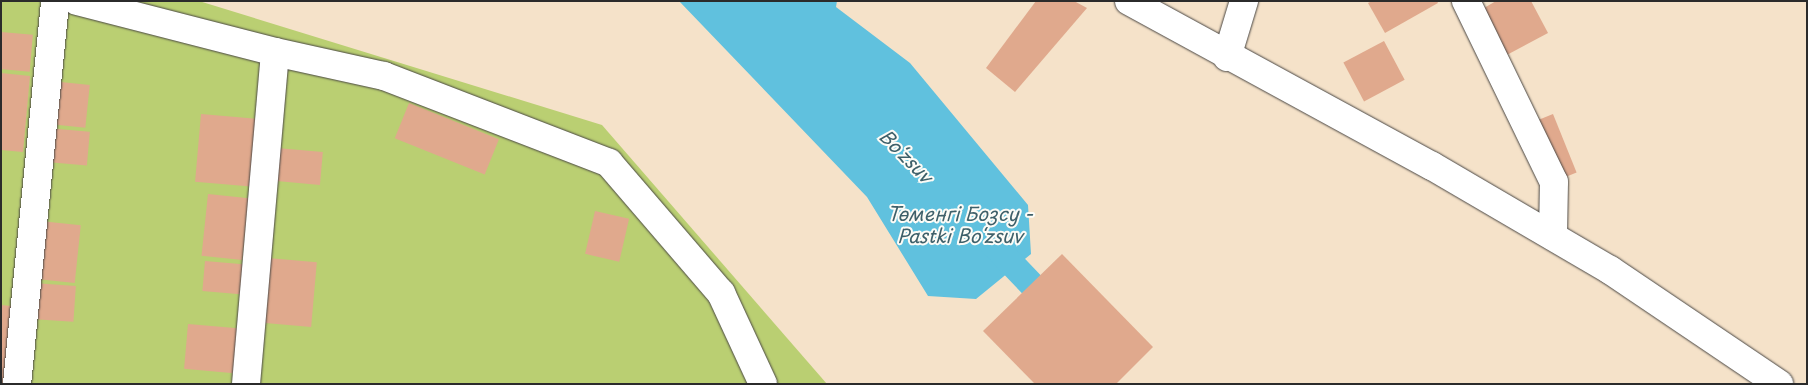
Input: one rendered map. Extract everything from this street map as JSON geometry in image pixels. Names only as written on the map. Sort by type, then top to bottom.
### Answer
[{"type":"street","points":[[18,384],[55,1]]},
{"type":"street","points":[[77,1],[275,52],[384,76],[609,163],[720,292],[763,384]]},
{"type":"street","points":[[1129,1],[1227,57],[1432,166],[1552,236],[1665,304],[1779,384]]},
{"type":"street","points":[[1227,57],[1244,1]]},
{"type":"street","points":[[1466,1],[1554,182],[1552,236]]},
{"type":"street","points":[[246,384],[275,52]]},
{"type":"green space","points":[[1,1],[199,1],[602,125],[827,384],[1,384]]},
{"type":"water","name":"Төменгі Бозсу - Pastki Boʻzsuv","points":[[679,1],[837,1],[836,7],[910,63],[1028,205],[1031,254],[976,299],[928,296],[867,197]]},
{"type":"building","points":[[1036,1],[1074,1],[1087,8],[1015,92],[986,68]]},
{"type":"building","points":[[1372,1],[1437,1],[1438,3],[1385,33],[1368,3]]},
{"type":"building","points":[[1496,1],[1531,1],[1548,33],[1503,57],[1479,11]]},
{"type":"building","points":[[1,32],[33,35],[30,72],[1,69]]},
{"type":"building","points":[[1384,41],[1405,80],[1364,101],[1343,63]]},
{"type":"building","points":[[1,73],[30,76],[23,152],[1,150]]},
{"type":"building","points":[[51,81],[90,85],[85,128],[47,124]]},
{"type":"building","points":[[409,103],[499,139],[485,175],[395,138]]},
{"type":"building","points":[[201,114],[257,119],[251,187],[195,182]]},
{"type":"building","points":[[1553,114],[1577,172],[1560,179],[1536,121]]},
{"type":"building","points":[[47,128],[90,132],[87,166],[44,162]]},
{"type":"building","points":[[277,148],[323,152],[320,185],[274,181]]},
{"type":"building","points":[[208,194],[249,198],[242,260],[202,256]]},
{"type":"building","points":[[595,211],[629,219],[619,262],[585,254]]},
{"type":"building","points":[[40,221],[81,225],[75,283],[34,279]]},
{"type":"building","points":[[1062,254],[1153,347],[1116,384],[1035,384],[983,331]]},
{"type":"building","points":[[268,258],[317,262],[311,327],[262,323]]},
{"type":"building","points":[[205,261],[243,264],[240,294],[202,291]]},
{"type":"building","points":[[34,283],[76,286],[73,322],[31,319]]},
{"type":"building","points":[[1,305],[11,306],[4,384],[1,384]]},
{"type":"building","points":[[188,324],[238,328],[234,373],[184,369]]},
{"type":"waterway","name":"Boʻzsuv","points":[[990,241],[1056,310]]}]
